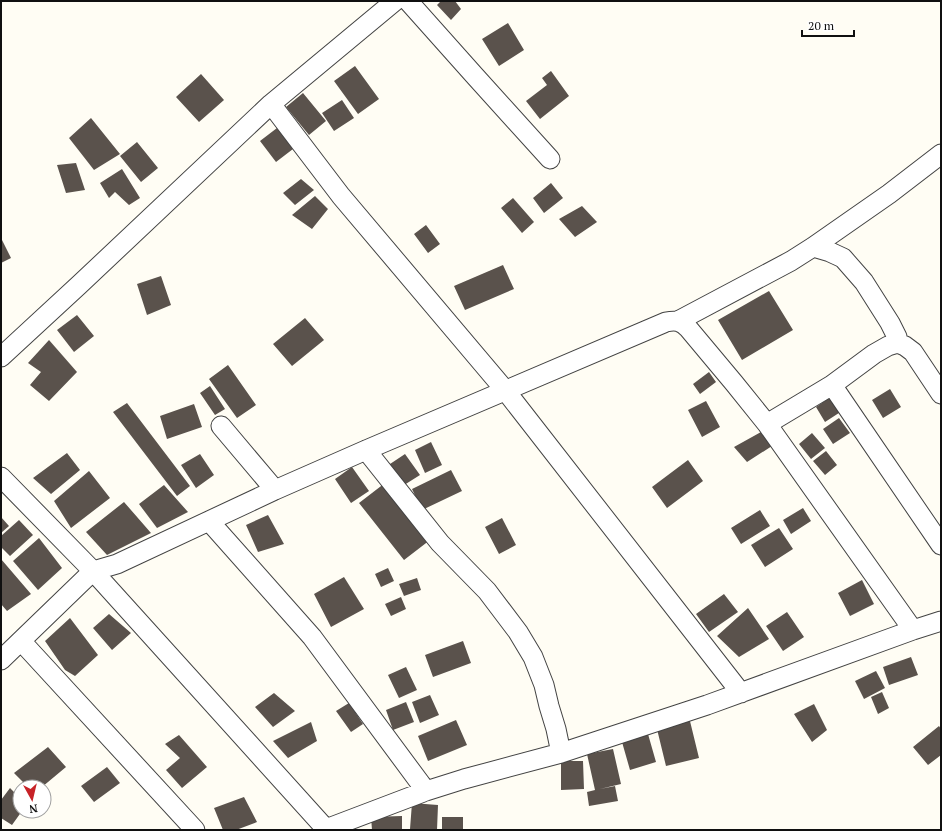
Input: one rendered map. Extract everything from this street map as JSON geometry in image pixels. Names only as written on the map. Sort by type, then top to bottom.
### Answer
[{"type":"street","points":[[1,357],[85,280],[271,104],[395,1]]},
{"type":"street","points":[[408,1],[550,159]]},
{"type":"street","points":[[271,104],[341,196],[505,390],[741,692]]},
{"type":"street","points":[[1,660],[93,571],[117,564],[275,490],[505,390],[666,322],[678,321],[791,261],[888,194],[941,154]]},
{"type":"street","points":[[813,247],[843,258],[864,282],[890,323],[897,337],[898,344]]},
{"type":"street","points":[[678,321],[684,324],[703,345],[767,424],[913,630]]},
{"type":"street","points":[[767,424],[832,385],[874,354],[888,346],[898,344],[905,346],[913,352],[941,394]]},
{"type":"street","points":[[832,385],[941,545]]},
{"type":"street","points":[[221,426],[275,490]]},
{"type":"street","points":[[366,450],[440,543],[487,591],[518,632],[533,657],[544,685],[561,753]]},
{"type":"street","points":[[1,477],[93,571],[325,830],[426,791],[464,779],[561,753],[707,705],[941,621]]},
{"type":"street","points":[[210,521],[312,637],[426,791]]},
{"type":"street","points":[[21,641],[195,830]]},
{"type":"building","points":[[441,1],[455,1],[461,9],[451,20],[437,5]]},
{"type":"building","points":[[508,23],[524,50],[499,66],[482,39]]},
{"type":"building","points":[[355,66],[379,99],[358,114],[334,81]]},
{"type":"building","points":[[551,71],[569,96],[540,119],[526,101],[547,85],[542,78]]},
{"type":"building","points":[[201,74],[224,100],[199,122],[176,97]]},
{"type":"building","points":[[303,93],[326,121],[309,135],[286,107]]},
{"type":"building","points":[[342,100],[354,118],[334,131],[322,113]]},
{"type":"building","points":[[91,118],[120,154],[94,170],[69,138]]},
{"type":"building","points":[[277,128],[293,149],[276,162],[260,141]]},
{"type":"building","points":[[137,142],[158,168],[141,182],[120,156]]},
{"type":"building","points":[[76,163],[85,190],[66,193],[57,165]]},
{"type":"building","points":[[122,169],[140,198],[129,205],[115,192],[109,198],[100,183]]},
{"type":"building","points":[[301,179],[314,190],[295,205],[283,193]]},
{"type":"building","points":[[551,183],[563,198],[544,213],[533,198]]},
{"type":"building","points":[[315,196],[328,209],[312,229],[292,215]]},
{"type":"building","points":[[513,198],[534,222],[522,233],[501,208]]},
{"type":"building","points":[[582,206],[597,222],[575,237],[559,219]]},
{"type":"building","points":[[426,225],[440,244],[428,253],[414,234]]},
{"type":"building","points":[[1,238],[11,258],[1,263]]},
{"type":"building","points":[[503,265],[514,289],[465,310],[454,286]]},
{"type":"building","points":[[161,276],[171,305],[147,315],[137,284]]},
{"type":"building","points":[[769,291],[793,330],[742,360],[718,320]]},
{"type":"building","points":[[77,315],[94,336],[74,352],[57,330]]},
{"type":"building","points":[[305,318],[324,340],[292,366],[273,344]]},
{"type":"building","points":[[49,340],[77,372],[49,401],[30,385],[41,372],[28,363]]},
{"type":"building","points":[[228,365],[256,405],[237,418],[209,379]]},
{"type":"building","points":[[709,372],[716,382],[700,394],[693,384]]},
{"type":"building","points":[[210,386],[225,409],[215,415],[200,393]]},
{"type":"building","points":[[890,389],[901,407],[883,418],[872,400]]},
{"type":"building","points":[[832,396],[842,411],[825,422],[816,407]]},
{"type":"building","points":[[706,401],[720,427],[702,437],[688,410]]},
{"type":"building","points":[[127,403],[190,486],[177,496],[113,412]]},
{"type":"building","points":[[194,404],[202,427],[167,439],[160,416]]},
{"type":"building","points":[[839,418],[850,433],[833,444],[823,429]]},
{"type":"building","points":[[761,432],[772,446],[747,462],[734,447]]},
{"type":"building","points":[[812,433],[825,448],[811,459],[799,444]]},
{"type":"building","points":[[431,442],[442,465],[425,473],[415,450]]},
{"type":"building","points":[[826,451],[837,465],[825,475],[813,461]]},
{"type":"building","points":[[67,453],[80,470],[51,494],[33,478]]},
{"type":"building","points":[[200,454],[214,475],[196,488],[181,465]]},
{"type":"building","points":[[405,454],[420,475],[401,487],[387,466]]},
{"type":"building","points":[[688,460],[703,481],[667,508],[652,487]]},
{"type":"building","points":[[352,467],[369,491],[351,503],[335,479]]},
{"type":"building","points":[[451,470],[462,491],[422,510],[412,489]]},
{"type":"building","points":[[89,471],[110,498],[71,528],[54,501]]},
{"type":"building","points":[[385,483],[430,540],[404,560],[359,503]]},
{"type":"building","points":[[164,485],[188,512],[157,528],[139,504]]},
{"type":"building","points":[[124,502],[151,533],[107,555],[86,532]]},
{"type":"building","points":[[803,508],[811,521],[791,534],[783,520]]},
{"type":"building","points":[[760,510],[770,526],[741,544],[731,528]]},
{"type":"building","points":[[268,515],[284,544],[258,552],[246,525]]},
{"type":"building","points":[[1,517],[9,526],[1,533]]},
{"type":"building","points":[[502,518],[516,545],[499,554],[485,527]]},
{"type":"building","points":[[19,520],[33,535],[10,556],[1,547],[1,536]]},
{"type":"building","points":[[779,528],[793,549],[765,567],[751,545]]},
{"type":"building","points":[[39,538],[62,568],[38,590],[13,561]]},
{"type":"building","points":[[1,559],[31,594],[7,611],[1,604]]},
{"type":"building","points":[[388,568],[394,581],[381,587],[375,574]]},
{"type":"building","points":[[344,577],[364,609],[331,627],[314,594]]},
{"type":"building","points":[[417,578],[421,590],[404,596],[399,584]]},
{"type":"building","points":[[862,580],[874,604],[850,616],[838,593]]},
{"type":"building","points":[[724,594],[738,612],[709,632],[696,614]]},
{"type":"building","points":[[401,597],[406,609],[391,616],[385,604]]},
{"type":"building","points":[[748,608],[769,639],[739,657],[717,636]]},
{"type":"building","points":[[787,612],[804,637],[783,651],[766,626]]},
{"type":"building","points":[[109,614],[131,633],[112,650],[93,628]]},
{"type":"building","points":[[70,618],[98,655],[75,676],[65,670],[45,641]]},
{"type":"building","points":[[463,641],[471,663],[433,677],[425,655]]},
{"type":"building","points":[[911,657],[918,675],[889,685],[883,667]]},
{"type":"building","points":[[406,667],[417,690],[399,698],[388,675]]},
{"type":"building","points":[[876,671],[885,688],[864,699],[855,681]]},
{"type":"building","points":[[882,692],[889,708],[878,714],[871,697]]},
{"type":"building","points":[[274,693],[295,711],[273,727],[255,707]]},
{"type":"building","points":[[430,695],[439,715],[420,723],[412,702]]},
{"type":"building","points":[[406,702],[414,722],[393,730],[386,710]]},
{"type":"building","points":[[349,703],[363,724],[351,732],[336,711]]},
{"type":"building","points":[[814,704],[827,730],[812,742],[794,714]]},
{"type":"building","points":[[689,717],[699,758],[666,766],[656,725]]},
{"type":"building","points":[[456,720],[467,745],[428,761],[418,736]]},
{"type":"building","points":[[311,722],[317,741],[288,758],[273,741]]},
{"type":"building","points":[[939,726],[941,729],[941,755],[928,765],[913,747]]},
{"type":"building","points":[[648,734],[656,762],[630,770],[622,742]]},
{"type":"building","points":[[179,735],[207,767],[182,788],[166,770],[180,758],[165,744]]},
{"type":"building","points":[[48,747],[66,767],[52,779],[20,779],[14,773]]},
{"type":"building","points":[[613,749],[621,784],[600,789],[615,786],[618,801],[589,806],[587,792],[595,790],[587,754]]},
{"type":"building","points":[[561,761],[583,761],[584,789],[561,790]]},
{"type":"building","points":[[107,767],[120,783],[94,802],[81,786]]},
{"type":"building","points":[[10,788],[12,790],[12,819],[16,819],[12,825],[1,818],[1,800]]},
{"type":"building","points":[[244,797],[257,822],[236,830],[223,830],[214,808]]},
{"type":"building","points":[[412,803],[438,805],[437,830],[410,829]]},
{"type":"building","points":[[402,816],[402,830],[372,830],[371,817]]},
{"type":"building","points":[[442,817],[463,817],[463,830],[442,830]]}]
